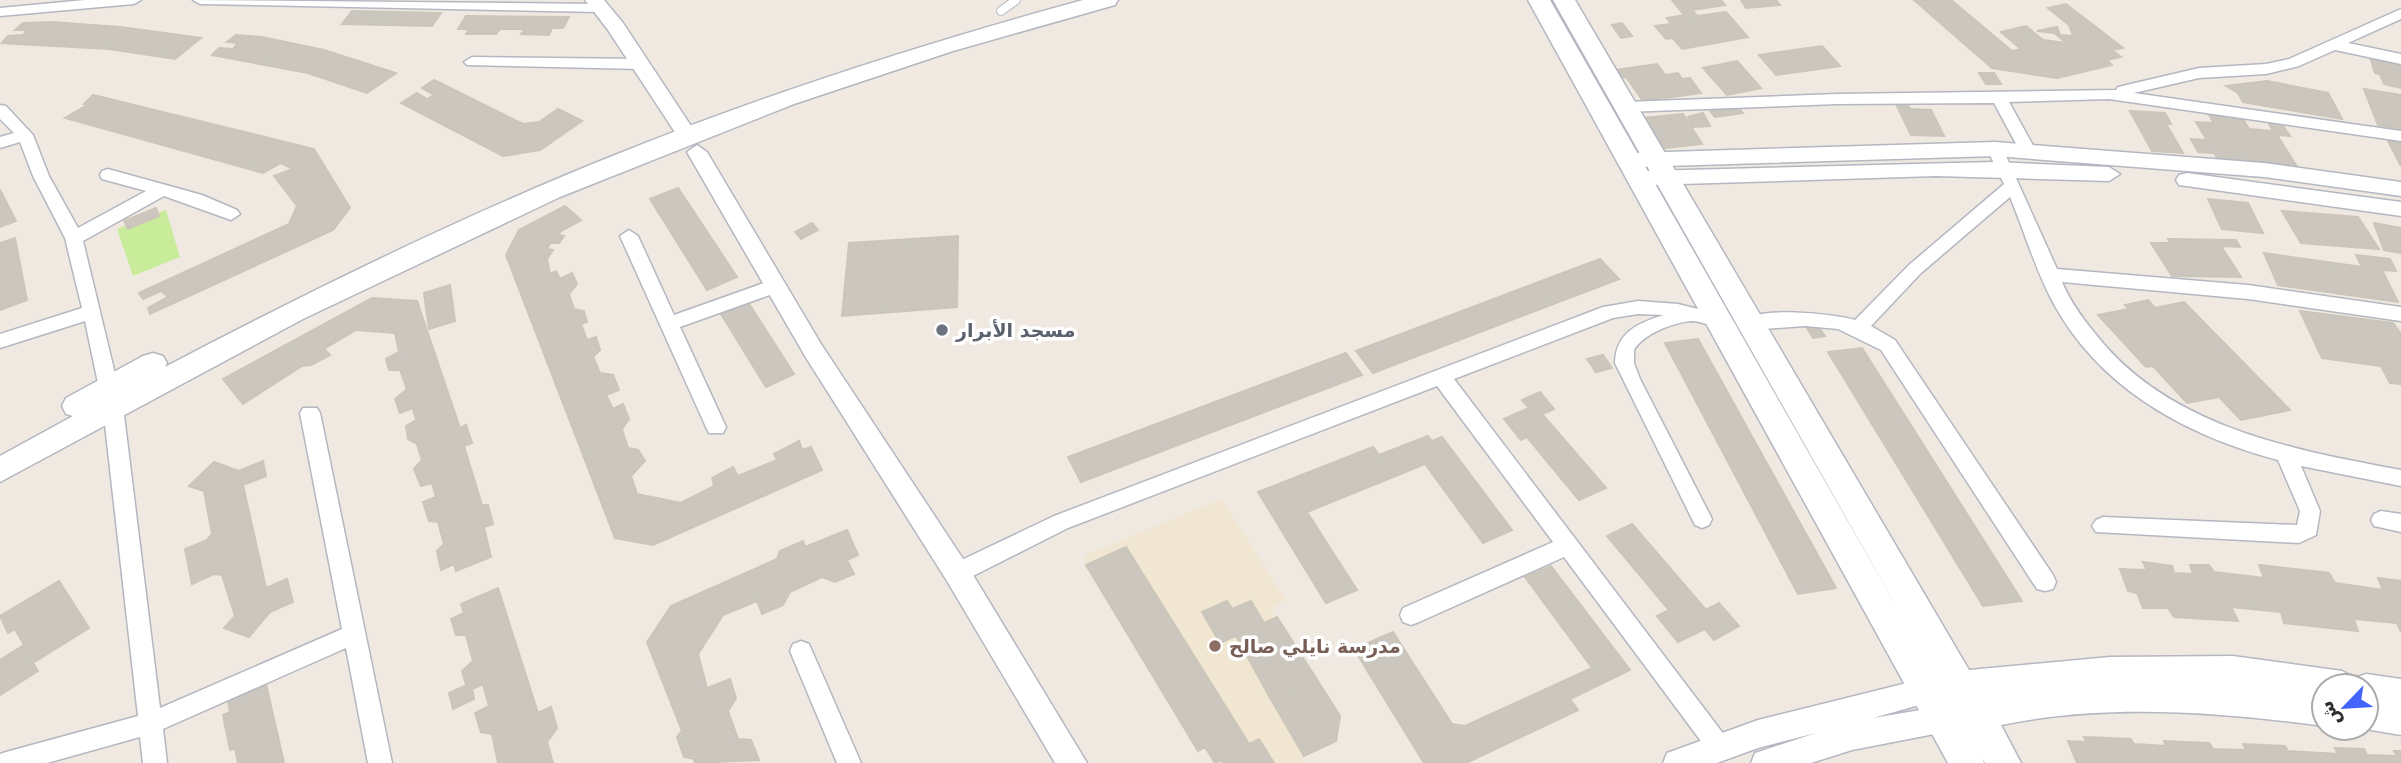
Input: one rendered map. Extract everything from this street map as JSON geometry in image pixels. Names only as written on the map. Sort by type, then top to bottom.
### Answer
[{"type":"main road","points":[[687,135],[800,73],[1009,6],[1045,0]]},
{"type":"main road","points":[[0,449],[488,218],[687,135],[906,57],[1107,0]]},
{"type":"main road","points":[[1539,0],[1646,169],[1750,323],[1952,703],[1967,763]]},
{"type":"main road","points":[[1563,0],[1625,107],[1646,169],[1706,317],[1952,703],[2004,763]]},
{"type":"main road","points":[[0,470],[111,397]]},
{"type":"main road","points":[[1952,703],[2110,672],[2233,671],[2310,682]]},
{"type":"main road","points":[[2380,692],[2401,694]]},
{"type":"main road","points":[[1952,703],[2137,697],[2269,703],[2310,708]]},
{"type":"main road","points":[[2380,717],[2401,719]]},
{"type":"street","points":[[0,12],[43,4],[134,0]]},
{"type":"street","points":[[200,0],[597,4],[641,64],[687,135],[775,286],[957,573],[1072,763]]},
{"type":"street","points":[[2109,94],[2199,73],[2277,68],[2401,13]]},
{"type":"street","points":[[2330,44],[2401,59]]},
{"type":"street","points":[[472,62],[641,64]]},
{"type":"street","points":[[1625,107],[1837,99],[2109,94],[2401,136]]},
{"type":"street","points":[[1999,98],[2028,151]]},
{"type":"street","points":[[0,110],[25,135],[41,176],[74,238],[92,312],[111,397],[155,763]]},
{"type":"street","points":[[0,143],[25,135]]},
{"type":"street","points":[[1995,149],[2066,309],[2097,349],[2129,380],[2174,412],[2207,430],[2287,457],[2401,478]]},
{"type":"street","points":[[1646,169],[1995,149],[2264,170],[2401,189]]},
{"type":"street","points":[[1646,169],[2214,183],[2401,209]]},
{"type":"street","points":[[108,175],[197,199],[231,215]]},
{"type":"street","points":[[1859,327],[2009,177]]},
{"type":"street","points":[[74,238],[161,190]]},
{"type":"street","points":[[629,236],[716,427]]},
{"type":"street","points":[[2051,275],[2248,292],[2401,314]]},
{"type":"street","points":[[668,324],[775,286]]},
{"type":"street","points":[[957,573],[1062,523],[1625,308],[1662,307],[1706,317]]},
{"type":"street","points":[[0,341],[92,312]]},
{"type":"street","points":[[1702,519],[1630,379],[1623,356],[1626,346],[1642,331],[1706,317]]},
{"type":"street","points":[[1750,323],[1822,318],[1859,327],[1888,345],[2045,582]]},
{"type":"street","points":[[1443,379],[1720,748]]},
{"type":"street","points":[[310,412],[380,763]]},
{"type":"street","points":[[2103,526],[2299,534],[2309,529],[2310,512],[2287,457]]},
{"type":"street","points":[[1411,615],[1568,545]]},
{"type":"street","points":[[6,763],[149,723],[356,633]]},
{"type":"street","points":[[801,651],[849,763]]},
{"type":"street","points":[[1678,763],[1758,734],[1952,703]]},
{"type":"street","points":[[1766,763],[1806,757],[1852,736],[1952,703]]},
{"type":"shaded area","name":"مدرسة نايلي صالح","points":[[1221,499],[1286,600],[1271,609],[1340,716],[1338,740],[1304,756],[1302,763],[1222,763],[1220,760],[1214,763],[1205,748],[1198,751],[1086,565],[1084,556]]},
{"type":"green space","points":[[166,210],[180,257],[133,276],[117,229]]},
{"type":"building","points":[[1672,0],[1721,0],[1725,5],[1692,10],[1697,16],[1726,12],[1748,37],[1682,49],[1673,38],[1666,39],[1655,26],[1671,24],[1667,18],[1684,15]]},
{"type":"building","points":[[1741,0],[1776,0],[1780,5],[1746,8]]},
{"type":"building","points":[[1914,0],[1951,0],[2012,51],[2021,49],[2001,32],[2026,26],[2043,40],[2067,43],[2054,33],[2037,31],[2057,27],[2060,35],[2073,36],[2069,25],[2048,8],[2066,4],[2123,48],[2112,50],[2121,57],[2107,60],[2112,65],[2057,78],[1992,68]]},
{"type":"building","points":[[352,11],[441,13],[432,26],[342,24]]},
{"type":"building","points":[[466,16],[569,17],[563,28],[552,28],[549,35],[521,34],[525,29],[500,29],[496,34],[466,34],[469,29],[458,29]]},
{"type":"building","points":[[52,22],[120,27],[201,38],[175,59],[109,49],[2,43],[8,36],[23,35],[27,30],[15,30],[23,23]]},
{"type":"building","points":[[1622,23],[1632,36],[1621,38],[1612,25]]},
{"type":"building","points":[[236,35],[262,37],[324,50],[396,73],[367,93],[308,73],[212,55],[219,48],[233,49],[238,43],[227,42]]},
{"type":"building","points":[[1822,46],[1840,66],[1776,75],[1759,55]]},
{"type":"building","points":[[2370,57],[2401,63],[2401,88],[2384,84],[2380,74],[2375,73]]},
{"type":"building","points":[[1737,61],[1761,88],[1727,95],[1703,68]]},
{"type":"building","points":[[1657,64],[1665,75],[1678,73],[1682,79],[1690,78],[1701,93],[1643,101],[1626,77],[1614,78],[1608,71]]},
{"type":"building","points":[[1979,73],[1994,73],[2001,84],[1986,84]]},
{"type":"building","points":[[434,80],[523,124],[539,122],[558,109],[582,121],[540,150],[503,156],[401,103],[417,93],[427,99],[434,95],[422,88]]},
{"type":"building","points":[[2267,81],[2328,93],[2342,119],[2243,102],[2238,93],[2226,86]]},
{"type":"building","points":[[2364,89],[2401,95],[2401,129],[2378,125]]},
{"type":"building","points":[[93,95],[314,149],[350,208],[333,230],[150,314],[148,308],[168,297],[161,291],[143,299],[139,293],[289,224],[297,206],[274,176],[293,169],[281,163],[263,173],[65,118],[89,104],[84,104]]},
{"type":"building","points":[[1896,104],[1908,105],[1910,109],[1931,110],[1944,136],[1911,135]]},
{"type":"building","points":[[1737,106],[1743,113],[1715,117],[1710,111]]},
{"type":"building","points":[[2130,111],[2165,113],[2171,124],[2166,124],[2183,153],[2152,151]]},
{"type":"building","points":[[1703,113],[1710,126],[1693,127],[1688,117]]},
{"type":"building","points":[[1683,114],[1702,144],[1658,149],[1641,118]]},
{"type":"building","points":[[2209,115],[2242,117],[2249,129],[2273,131],[2268,122],[2281,123],[2290,136],[2277,135],[2296,165],[2218,159],[2214,153],[2198,152],[2191,139],[2207,140],[2196,122],[2214,123]]},
{"type":"building","points":[[2388,141],[2401,143],[2401,166]]},
{"type":"building","points":[[678,188],[737,277],[707,290],[650,199]]},
{"type":"building","points":[[0,190],[16,221],[0,227]]},
{"type":"building","points":[[2208,199],[2248,203],[2263,233],[2222,229]]},
{"type":"building","points":[[565,206],[581,220],[560,232],[559,235],[564,236],[559,243],[550,243],[547,249],[553,250],[547,259],[550,274],[556,271],[560,279],[572,273],[577,284],[569,294],[574,309],[584,311],[587,322],[581,324],[587,340],[596,337],[600,350],[593,357],[600,373],[613,375],[619,390],[606,395],[613,409],[623,404],[629,419],[622,429],[628,448],[638,450],[645,461],[631,476],[637,494],[681,503],[714,486],[712,478],[733,467],[738,476],[777,460],[774,454],[799,441],[802,450],[811,447],[822,470],[653,545],[615,538],[506,255],[519,230]]},
{"type":"building","points":[[156,208],[159,216],[128,229],[124,221]]},
{"type":"building","points":[[2282,211],[2358,217],[2379,249],[2301,243]]},
{"type":"building","points":[[812,223],[818,230],[801,239],[795,232]]},
{"type":"building","points":[[2374,223],[2401,228],[2401,253],[2384,250]]},
{"type":"building","points":[[958,236],[957,307],[842,316],[849,243]]},
{"type":"building","points":[[15,238],[27,300],[0,310],[0,243]]},
{"type":"building","points":[[2168,239],[2236,240],[2240,247],[2221,246],[2241,277],[2172,276],[2151,243],[2171,243]]},
{"type":"building","points":[[2264,253],[2362,267],[2356,255],[2390,259],[2396,271],[2382,270],[2398,302],[2278,285]]},
{"type":"building","points":[[1600,259],[1619,279],[1373,373],[1356,351]]},
{"type":"building","points":[[450,285],[455,321],[429,329],[424,293]]},
{"type":"building","points":[[372,298],[417,301],[460,428],[466,425],[472,443],[464,446],[482,505],[488,505],[493,524],[484,527],[491,557],[456,571],[454,564],[441,570],[437,551],[444,544],[438,522],[429,521],[423,502],[436,497],[432,483],[421,486],[414,469],[422,460],[417,444],[408,439],[406,426],[416,420],[413,408],[400,413],[395,399],[407,389],[400,370],[389,370],[386,359],[399,352],[395,333],[356,330],[324,349],[330,355],[311,365],[302,366],[243,404],[223,379]]},
{"type":"building","points":[[2148,300],[2155,308],[2184,302],[2290,410],[2241,420],[2219,397],[2187,403],[2153,366],[2146,367],[2098,315],[2129,309],[2125,305]]},
{"type":"building","points":[[748,302],[794,374],[766,387],[721,314]]},
{"type":"building","points":[[2300,311],[2393,323],[2401,334],[2401,384],[2390,383],[2381,366],[2322,358]]},
{"type":"building","points":[[1817,325],[1825,336],[1813,338],[1806,326]]},
{"type":"building","points":[[1698,339],[1836,588],[1798,594],[1665,343]]},
{"type":"building","points":[[1862,348],[2022,601],[1983,606],[1828,352]]},
{"type":"building","points":[[1346,353],[1362,375],[1081,482],[1068,457]]},
{"type":"building","points":[[1603,355],[1612,368],[1596,372],[1587,359]]},
{"type":"building","points":[[1540,392],[1554,409],[1542,414],[1606,488],[1579,500],[1527,437],[1521,440],[1504,419],[1529,408],[1522,400]]},
{"type":"building","points":[[1428,436],[1432,441],[1442,437],[1512,530],[1483,543],[1425,464],[1307,512],[1357,590],[1326,603],[1258,492],[1373,447],[1379,455]]},
{"type":"building","points":[[263,461],[266,476],[243,485],[266,588],[287,579],[293,602],[270,612],[249,637],[224,628],[235,616],[222,575],[214,574],[192,584],[185,549],[207,540],[212,534],[204,491],[189,486],[214,462],[239,471]]},
{"type":"building","points":[[1632,524],[1706,610],[1719,603],[1739,626],[1714,640],[1705,629],[1678,642],[1657,616],[1669,610],[1607,536]]},
{"type":"building","points":[[847,530],[858,555],[847,560],[854,574],[835,582],[822,577],[790,592],[783,605],[762,614],[757,601],[723,615],[698,654],[707,688],[730,679],[736,698],[728,711],[738,739],[751,740],[759,760],[695,763],[694,759],[684,757],[677,737],[682,731],[647,642],[671,606],[777,559],[780,551],[803,541],[805,547]]},
{"type":"building","points":[[1126,547],[1249,744],[1215,763],[1205,747],[1198,751],[1086,565]]},
{"type":"building","points":[[2143,562],[2172,566],[2174,573],[2193,574],[2190,565],[2209,565],[2214,572],[2264,578],[2259,565],[2329,573],[2335,583],[2383,590],[2378,578],[2401,581],[2401,632],[2397,623],[2354,619],[2358,631],[2284,623],[2281,612],[2231,607],[2238,621],[2174,617],[2168,608],[2143,608],[2137,593],[2128,591],[2120,569],[2147,570]]},
{"type":"building","points":[[1551,566],[1630,670],[1570,699],[1578,710],[1466,763],[1424,763],[1354,649],[1393,632],[1452,724],[1465,726],[1592,668],[1525,577]]},
{"type":"building","points":[[59,581],[89,628],[33,663],[38,671],[0,695],[0,660],[24,645],[15,629],[8,633],[0,616]]},
{"type":"building","points":[[498,588],[538,713],[551,707],[557,728],[547,742],[553,763],[498,763],[492,734],[481,732],[475,713],[489,706],[483,684],[468,691],[462,671],[473,661],[466,635],[456,635],[451,619],[464,613],[461,604]]},
{"type":"building","points":[[1227,601],[1232,609],[1251,601],[1264,623],[1220,643],[1202,612]]},
{"type":"building","points":[[1277,617],[1314,675],[1269,696],[1236,636]]},
{"type":"building","points":[[1314,675],[1340,716],[1336,741],[1304,756],[1269,696]]},
{"type":"building","points":[[252,683],[254,690],[266,684],[284,763],[238,763],[235,748],[230,750],[223,715],[230,712],[227,695]]},
{"type":"building","points":[[471,683],[474,699],[453,709],[449,693]]},
{"type":"building","points":[[2084,737],[2131,739],[2134,744],[2166,746],[2164,741],[2209,743],[2213,749],[2246,750],[2243,744],[2285,746],[2288,751],[2338,754],[2335,748],[2364,749],[2367,755],[2397,756],[2394,751],[2401,751],[2401,763],[2077,763],[2068,741],[2087,742]]},
{"type":"building","points":[[1259,739],[1274,763],[1222,763],[1220,759]]},
{"type":"place","name":"مسجد الأبرار","points":[[942,330]]},
{"type":"place","name":"مدرسة نايلي صالح","points":[[1215,646]]}]
